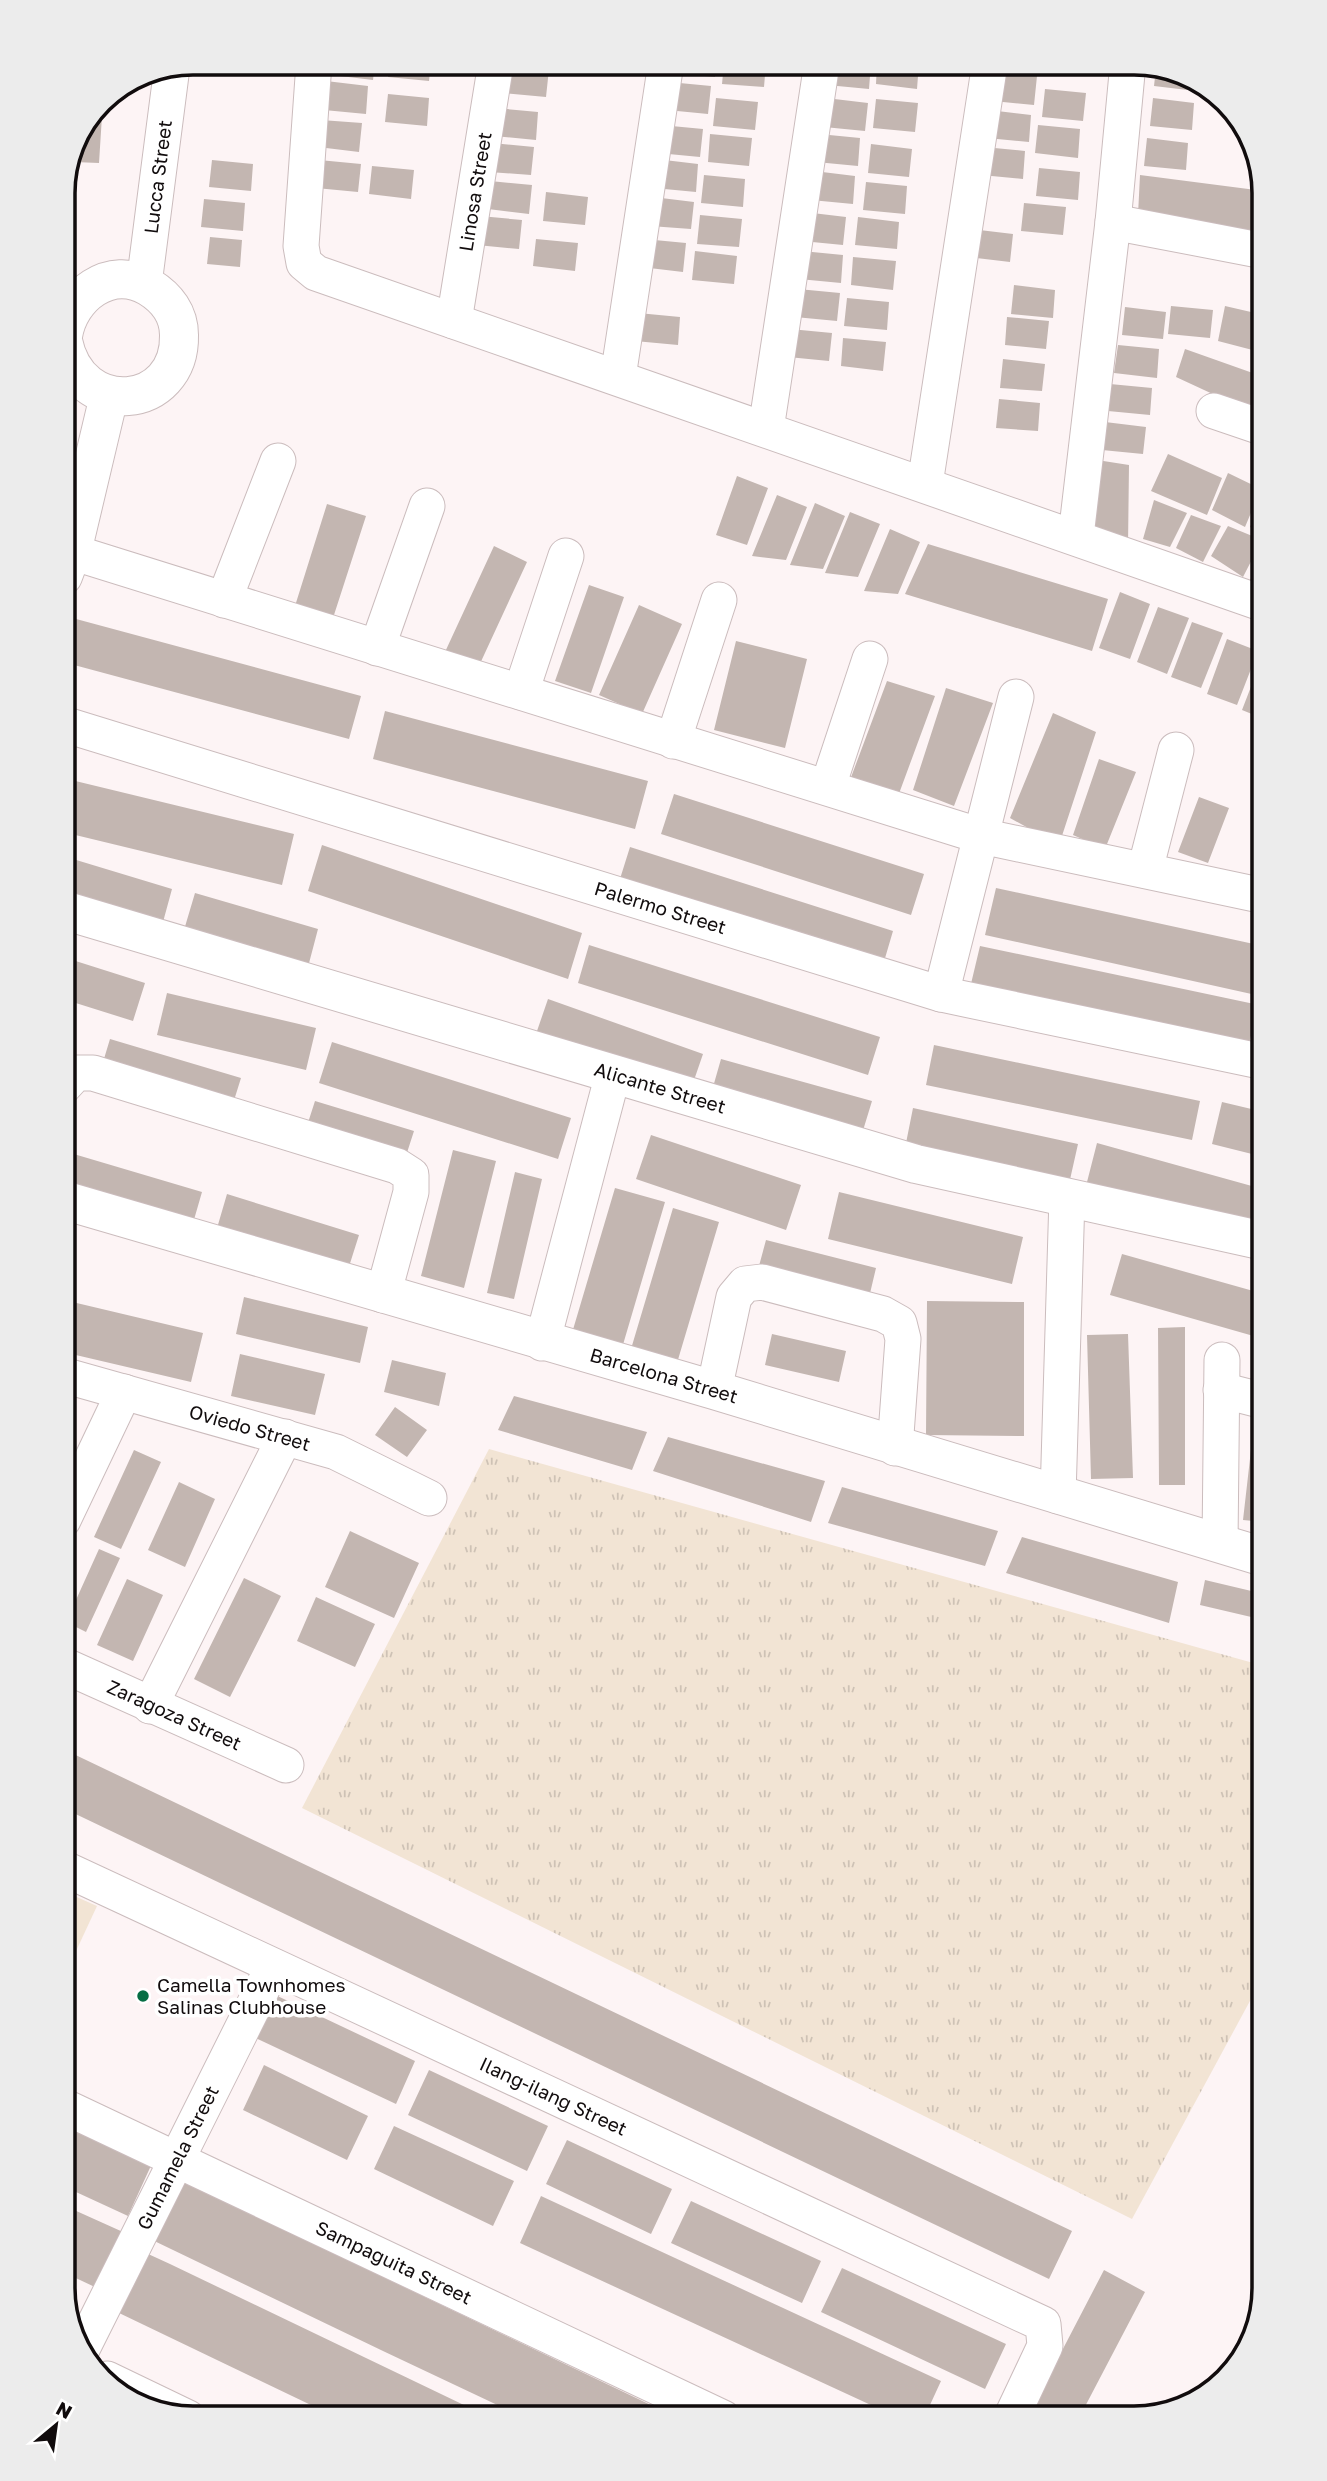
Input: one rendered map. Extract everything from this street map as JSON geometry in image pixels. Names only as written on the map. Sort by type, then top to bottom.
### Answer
[{"type":"street","points":[[313,75],[301,246],[304,263],[316,273],[1076,536],[1252,600]]},
{"type":"street","name":"Linosa Street","points":[[454,320],[494,75]]},
{"type":"street","points":[[618,377],[664,75]]},
{"type":"street","points":[[766,429],[820,76]]},
{"type":"street","points":[[925,484],[988,76]]},
{"type":"street","points":[[1076,536],[1128,76]]},
{"type":"street","name":"Lucca Street","points":[[144,284],[171,78]]},
{"type":"street","points":[[1113,222],[1252,249]]},
{"type":"street","points":[[76,302],[97,285],[125,279],[144,284],[160,294],[173,309],[179,327],[180,346],[174,364],[163,380],[148,391],[128,396],[109,396],[91,388],[76,375]]},
{"type":"street","points":[[76,529],[109,396]]},
{"type":"street","points":[[1213,411],[1252,424]]},
{"type":"street","points":[[224,600],[278,461]]},
{"type":"street","points":[[377,648],[427,506]]},
{"type":"street","points":[[520,692],[566,556]]},
{"type":"street","points":[[76,566],[224,600],[673,741],[828,786],[981,836],[1252,893]]},
{"type":"street","points":[[673,741],[719,600]]},
{"type":"street","points":[[828,786],[870,659]]},
{"type":"street","points":[[941,994],[1016,697]]},
{"type":"street","name":"Palermo Street","points":[[76,728],[941,994],[1252,1059]]},
{"type":"street","points":[[1145,870],[1175,750]]},
{"type":"street","name":"Alicante Street","points":[[76,914],[916,1164],[1252,1238]]},
{"type":"street","points":[[76,1073],[93,1073],[397,1166],[411,1175],[411,1192],[383,1295]]},
{"type":"street","points":[[542,1343],[613,1074]]},
{"type":"street","points":[[1058,1496],[1067,1197]]},
{"type":"street","name":"Barcelona Street","points":[[76,1204],[542,1343],[713,1390],[895,1448],[1252,1553]]},
{"type":"street","points":[[713,1390],[734,1297],[745,1284],[762,1282],[883,1314],[899,1324],[903,1339],[895,1448]]},
{"type":"street","points":[[1220,1544],[1222,1375],[1252,1394]]},
{"type":"street","name":"Oviedo Street","points":[[75,1378],[336,1452],[429,1498]]},
{"type":"street","points":[[75,1494],[124,1392]]},
{"type":"street","points":[[150,1706],[285,1437]]},
{"type":"street","name":"Zaragoza Street","points":[[75,1671],[286,1765]]},
{"type":"street","name":"Ilang-ilang Street","points":[[75,1874],[1043,2323],[1045,2346],[1017,2406]]},
{"type":"street","name":"Gumamela Street","points":[[87,2339],[175,2158],[273,1967]]},
{"type":"street","name":"Sampaguita Street","points":[[75,2112],[697,2406]]},
{"type":"green space","points":[[489,1449],[1252,1663],[1252,1997],[1132,2219],[302,1808]]},
{"type":"green space","points":[[75,1896],[97,1906],[75,1953]]},
{"type":"building","points":[[333,75],[374,75],[373,80]]},
{"type":"building","points":[[388,75],[430,75],[429,81]]},
{"type":"building","points":[[506,75],[548,75],[546,97],[504,93]]},
{"type":"building","points":[[723,76],[765,76],[764,87],[722,84]]},
{"type":"building","points":[[828,76],[870,76],[869,89],[827,85]]},
{"type":"building","points":[[876,76],[918,76],[917,89],[876,84]]},
{"type":"building","points":[[995,76],[1037,76],[1034,105],[993,101]]},
{"type":"building","points":[[1155,78],[1172,81],[1192,90],[1154,86]]},
{"type":"building","points":[[326,81],[368,86],[366,114],[324,110]]},
{"type":"building","points":[[669,82],[711,86],[708,114],[667,110]]},
{"type":"building","points":[[1045,89],[1086,93],[1083,121],[1042,117]]},
{"type":"building","points":[[388,94],[429,98],[427,126],[385,122]]},
{"type":"building","points":[[716,98],[758,102],[755,130],[713,126]]},
{"type":"building","points":[[826,98],[868,103],[865,131],[824,127]]},
{"type":"building","points":[[1153,98],[1194,103],[1192,130],[1150,126]]},
{"type":"building","points":[[876,99],[918,103],[915,132],[873,128]]},
{"type":"building","points":[[496,108],[538,112],[536,140],[494,136]]},
{"type":"building","points":[[989,110],[1031,115],[1029,142],[987,138]]},
{"type":"building","points":[[102,120],[99,163],[79,162],[84,148]]},
{"type":"building","points":[[321,120],[362,123],[359,152],[318,147]]},
{"type":"building","points":[[661,125],[703,129],[700,157],[658,153]]},
{"type":"building","points":[[1038,125],[1080,129],[1078,158],[1035,153]]},
{"type":"building","points":[[710,134],[752,138],[749,166],[708,162]]},
{"type":"building","points":[[819,134],[860,138],[858,166],[816,162]]},
{"type":"building","points":[[1147,138],[1188,143],[1186,170],[1144,166]]},
{"type":"building","points":[[492,143],[534,147],[531,175],[489,172]]},
{"type":"building","points":[[871,144],[912,149],[909,177],[868,173]]},
{"type":"building","points":[[984,147],[1025,151],[1023,179],[981,175]]},
{"type":"building","points":[[656,159],[698,164],[696,192],[654,188]]},
{"type":"building","points":[[212,160],[253,164],[251,191],[209,187]]},
{"type":"building","points":[[319,160],[361,164],[358,192],[316,188]]},
{"type":"building","points":[[372,166],[414,170],[411,199],[369,194]]},
{"type":"building","points":[[1039,168],[1080,172],[1078,200],[1036,196]]},
{"type":"building","points":[[814,171],[855,176],[853,204],[811,200]]},
{"type":"building","points":[[704,175],[745,179],[743,207],[701,203]]},
{"type":"building","points":[[1140,175],[1252,189],[1252,240],[1138,215]]},
{"type":"building","points":[[490,181],[532,185],[529,214],[488,209]]},
{"type":"building","points":[[866,182],[907,186],[905,214],[863,210]]},
{"type":"building","points":[[546,192],[588,197],[585,225],[543,221]]},
{"type":"building","points":[[653,197],[694,202],[691,229],[650,226]]},
{"type":"building","points":[[204,199],[245,203],[243,231],[201,227]]},
{"type":"building","points":[[1024,203],[1066,207],[1063,235],[1021,231]]},
{"type":"building","points":[[804,212],[846,217],[843,245],[802,241]]},
{"type":"building","points":[[700,215],[742,219],[739,247],[697,244]]},
{"type":"building","points":[[480,216],[522,220],[519,249],[477,245]]},
{"type":"building","points":[[858,217],[899,222],[897,249],[855,245]]},
{"type":"building","points":[[971,229],[1013,234],[1010,262],[968,257]]},
{"type":"building","points":[[210,237],[242,240],[240,267],[207,264]]},
{"type":"building","points":[[536,239],[578,243],[575,271],[533,266]]},
{"type":"building","points":[[644,239],[686,243],[683,272],[641,267]]},
{"type":"building","points":[[695,251],[737,256],[734,284],[692,280]]},
{"type":"building","points":[[802,251],[843,255],[841,283],[799,279]]},
{"type":"building","points":[[853,257],[896,261],[893,290],[851,285]]},
{"type":"building","points":[[1014,285],[1055,290],[1053,318],[1011,314]]},
{"type":"building","points":[[798,289],[840,293],[837,321],[795,317]]},
{"type":"building","points":[[847,298],[889,302],[887,330],[844,326]]},
{"type":"building","points":[[1171,306],[1213,310],[1210,338],[1168,334]]},
{"type":"building","points":[[1225,306],[1252,312],[1252,350],[1218,341]]},
{"type":"building","points":[[1125,307],[1166,312],[1163,339],[1122,335]]},
{"type":"building","points":[[638,313],[680,317],[678,345],[635,341]]},
{"type":"building","points":[[1007,317],[1049,321],[1046,349],[1005,345]]},
{"type":"building","points":[[790,329],[832,333],[829,361],[788,357]]},
{"type":"building","points":[[843,338],[886,342],[883,371],[841,366]]},
{"type":"building","points":[[1118,345],[1159,349],[1157,378],[1114,373]]},
{"type":"building","points":[[1185,349],[1252,373],[1252,412],[1176,377]]},
{"type":"building","points":[[1003,359],[1045,364],[1042,391],[1000,388]]},
{"type":"building","points":[[1110,384],[1152,388],[1150,415],[1108,411]]},
{"type":"building","points":[[999,399],[1040,403],[1038,431],[996,428]]},
{"type":"building","points":[[1105,422],[1146,427],[1143,454],[1102,450]]},
{"type":"building","points":[[1168,454],[1222,478],[1207,515],[1151,491]]},
{"type":"building","points":[[1097,460],[1129,465],[1128,546],[1094,534]]},
{"type":"building","points":[[1228,473],[1252,485],[1252,510],[1245,527],[1212,510]]},
{"type":"building","points":[[737,476],[768,488],[747,545],[716,535]]},
{"type":"building","points":[[777,495],[807,507],[786,560],[752,556]]},
{"type":"building","points":[[1154,500],[1187,513],[1170,547],[1143,539]]},
{"type":"building","points":[[815,503],[845,516],[823,569],[790,565]]},
{"type":"building","points":[[327,504],[366,516],[333,618],[295,606]]},
{"type":"building","points":[[850,512],[880,524],[858,577],[825,573]]},
{"type":"building","points":[[1191,515],[1221,526],[1203,562],[1176,548]]},
{"type":"building","points":[[1228,526],[1252,536],[1252,559],[1243,577],[1211,556]]},
{"type":"building","points":[[890,529],[920,542],[898,594],[864,591]]},
{"type":"building","points":[[928,544],[1108,599],[1092,651],[905,594]]},
{"type":"building","points":[[494,546],[527,562],[478,668],[445,652]]},
{"type":"building","points":[[589,585],[624,597],[591,693],[555,681]]},
{"type":"building","points":[[1120,592],[1150,604],[1130,659],[1099,648]]},
{"type":"building","points":[[639,605],[682,624],[642,714],[599,695]]},
{"type":"building","points":[[1158,607],[1189,618],[1167,674],[1137,662]]},
{"type":"building","points":[[76,619],[361,696],[349,739],[76,665]]},
{"type":"building","points":[[1192,622],[1223,633],[1201,688],[1171,677]]},
{"type":"building","points":[[1227,639],[1252,649],[1252,666],[1237,705],[1207,694]]},
{"type":"building","points":[[736,641],[807,659],[785,748],[714,730]]},
{"type":"building","points":[[887,681],[935,696],[897,799],[850,780]]},
{"type":"building","points":[[1252,684],[1252,714],[1242,710]]},
{"type":"building","points":[[946,688],[993,703],[954,806],[913,790]]},
{"type":"building","points":[[385,711],[648,781],[635,829],[373,759]]},
{"type":"building","points":[[1053,713],[1096,732],[1059,845],[1010,818]]},
{"type":"building","points":[[1099,759],[1136,772],[1105,849],[1073,835]]},
{"type":"building","points":[[76,781],[294,834],[282,885],[76,835]]},
{"type":"building","points":[[674,794],[924,874],[911,915],[661,834]]},
{"type":"building","points":[[1199,797],[1229,808],[1208,863],[1178,852]]},
{"type":"building","points":[[322,845],[582,933],[568,979],[308,891]]},
{"type":"building","points":[[630,847],[893,931],[883,965],[619,882]]},
{"type":"building","points":[[76,860],[172,889],[163,922],[76,896]]},
{"type":"building","points":[[996,888],[1252,944],[1252,994],[985,935]]},
{"type":"building","points":[[195,893],[318,929],[308,967],[184,930]]},
{"type":"building","points":[[589,945],[880,1037],[868,1075],[578,983]]},
{"type":"building","points":[[980,946],[1252,1004],[1252,1032],[1248,1047],[970,988]]},
{"type":"building","points":[[76,961],[145,983],[133,1021],[76,1003]]},
{"type":"building","points":[[167,993],[316,1028],[306,1070],[157,1035]]},
{"type":"building","points":[[548,999],[703,1054],[692,1086],[537,1031]]},
{"type":"building","points":[[110,1039],[241,1078],[231,1110],[100,1072]]},
{"type":"building","points":[[332,1042],[571,1118],[558,1159],[319,1083]]},
{"type":"building","points":[[934,1045],[1200,1101],[1192,1140],[926,1085]]},
{"type":"building","points":[[721,1059],[872,1101],[861,1137],[711,1094]]},
{"type":"building","points":[[315,1101],[414,1131],[403,1165],[304,1135]]},
{"type":"building","points":[[1222,1102],[1252,1109],[1252,1154],[1212,1144]]},
{"type":"building","points":[[913,1108],[1078,1144],[1069,1184],[905,1148]]},
{"type":"building","points":[[651,1135],[801,1185],[786,1230],[636,1179]]},
{"type":"building","points":[[1097,1143],[1252,1186],[1252,1215],[1249,1227],[1087,1182]]},
{"type":"building","points":[[453,1150],[496,1161],[464,1288],[421,1276]]},
{"type":"building","points":[[76,1155],[202,1192],[191,1230],[76,1195]]},
{"type":"building","points":[[515,1172],[542,1179],[514,1299],[487,1293]]},
{"type":"building","points":[[615,1188],[665,1202],[622,1348],[572,1333]]},
{"type":"building","points":[[839,1192],[1023,1237],[1012,1284],[828,1239]]},
{"type":"building","points":[[227,1194],[359,1235],[346,1276],[215,1235]]},
{"type":"building","points":[[673,1208],[719,1222],[677,1363],[631,1349]]},
{"type":"building","points":[[766,1240],[876,1268],[867,1306],[756,1277]]},
{"type":"building","points":[[1122,1254],[1252,1291],[1252,1336],[1110,1295]]},
{"type":"building","points":[[244,1297],[368,1327],[360,1363],[236,1334]]},
{"type":"building","points":[[927,1301],[1024,1302],[1024,1436],[926,1435]]},
{"type":"building","points":[[75,1303],[203,1333],[191,1382],[75,1355]]},
{"type":"building","points":[[1185,1327],[1185,1485],[1159,1485],[1158,1328]]},
{"type":"building","points":[[772,1334],[846,1351],[839,1382],[765,1365]]},
{"type":"building","points":[[1128,1334],[1133,1478],[1091,1479],[1087,1335]]},
{"type":"building","points":[[240,1354],[325,1374],[315,1415],[231,1396]]},
{"type":"building","points":[[392,1360],[446,1373],[439,1406],[384,1392]]},
{"type":"building","points":[[514,1396],[647,1432],[632,1470],[498,1430]]},
{"type":"building","points":[[395,1407],[427,1430],[407,1457],[375,1435]]},
{"type":"building","points":[[668,1437],[825,1481],[811,1522],[653,1471]]},
{"type":"building","points":[[134,1450],[161,1462],[121,1549],[94,1537]]},
{"type":"building","points":[[1251,1450],[1252,1450],[1252,1521],[1243,1520]]},
{"type":"building","points":[[179,1482],[215,1499],[185,1567],[148,1550]]},
{"type":"building","points":[[842,1487],[998,1531],[985,1566],[828,1523]]},
{"type":"building","points":[[350,1531],[419,1563],[394,1618],[325,1587]]},
{"type":"building","points":[[1022,1537],[1178,1582],[1169,1623],[1006,1573]]},
{"type":"building","points":[[99,1549],[120,1558],[86,1632],[75,1627],[75,1601]]},
{"type":"building","points":[[244,1578],[281,1596],[230,1697],[194,1679]]},
{"type":"building","points":[[127,1579],[163,1595],[133,1661],[97,1645]]},
{"type":"building","points":[[1205,1580],[1252,1591],[1252,1617],[1200,1605]]},
{"type":"building","points":[[316,1597],[375,1624],[355,1667],[297,1641]]},
{"type":"building","points":[[75,1755],[1072,2231],[1049,2279],[75,1814]]},
{"type":"building","points":[[269,1992],[415,2061],[396,2104],[249,2035]]},
{"type":"building","points":[[264,2065],[368,2116],[347,2160],[243,2110]]},
{"type":"building","points":[[429,2070],[548,2126],[527,2171],[408,2115]]},
{"type":"building","points":[[75,2123],[154,2159],[128,2216],[75,2192]]},
{"type":"building","points":[[394,2126],[514,2181],[493,2226],[374,2169]]},
{"type":"building","points":[[567,2140],[672,2189],[651,2234],[546,2184]]},
{"type":"building","points":[[174,2178],[652,2405],[498,2405],[146,2237]]},
{"type":"building","points":[[541,2196],[941,2381],[930,2406],[872,2406],[520,2243]]},
{"type":"building","points":[[691,2201],[821,2261],[802,2303],[671,2243]]},
{"type":"building","points":[[75,2210],[123,2232],[97,2288],[75,2278]]},
{"type":"building","points":[[146,2253],[464,2405],[311,2405],[117,2312]]},
{"type":"building","points":[[842,2268],[1006,2344],[985,2389],[821,2312]]},
{"type":"building","points":[[1104,2270],[1145,2292],[1085,2406],[1033,2406]]},
{"type":"place","name":"Camella Townhomes Salinas Clubhouse","points":[[143,1996]]}]
